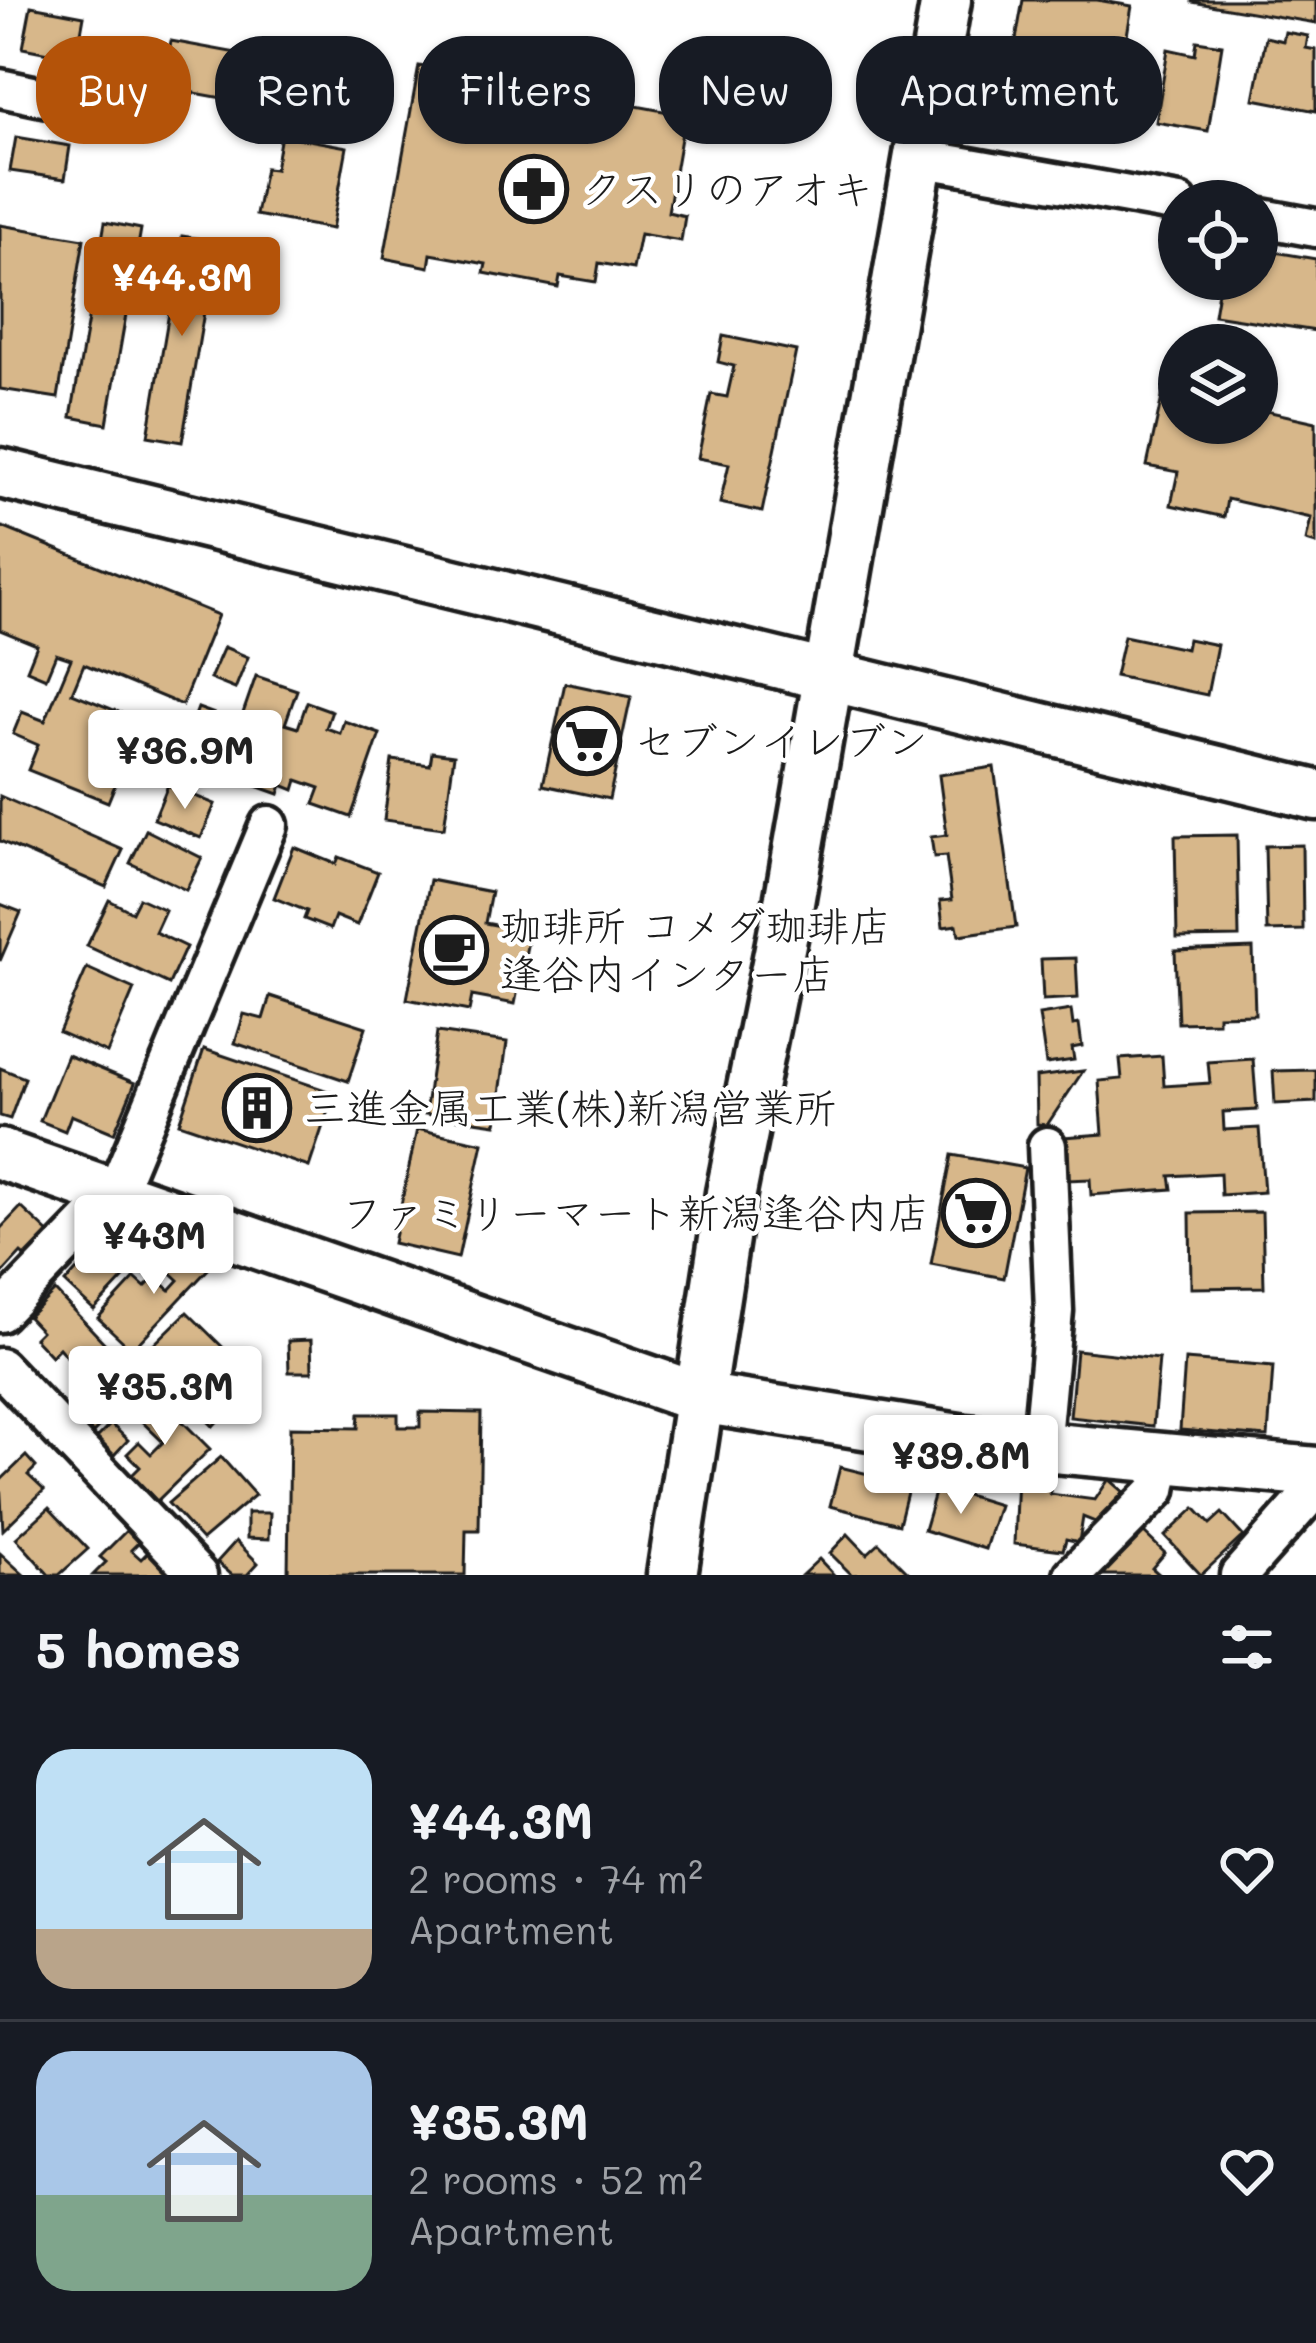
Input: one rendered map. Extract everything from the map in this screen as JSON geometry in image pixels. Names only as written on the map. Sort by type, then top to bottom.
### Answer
[{"type":"street","points":[[672,1575],[731,1192],[789,903],[946,0]]},
{"type":"street","points":[[0,88],[36,96]]},
{"type":"street","points":[[919,158],[1158,200]]},
{"type":"street","points":[[1278,222],[1316,228]]},
{"type":"street","points":[[0,473],[1316,795]]},
{"type":"street","points":[[0,1313],[115,1194],[269,825]]},
{"type":"street","points":[[1041,1448],[1054,1311],[1047,1147]]},
{"type":"street","points":[[0,1154],[699,1397],[965,1440],[1316,1472]]},
{"type":"street","points":[[0,1367],[198,1575]]},
{"type":"street","points":[[1072,1575],[1157,1490],[1163,1458]]},
{"type":"street","points":[[1246,1573],[1316,1488]]},
{"type":"building","points":[[1023,0],[1097,0],[1132,6],[1127,36],[1017,36]]},
{"type":"building","points":[[1316,0],[1316,23],[1192,2]]},
{"type":"building","points":[[31,6],[84,16],[80,36],[36,36],[36,51],[23,48]]},
{"type":"building","points":[[1285,32],[1308,36],[1306,48],[1316,50],[1316,111],[1254,99],[1266,37],[1283,41]]},
{"type":"building","points":[[1197,41],[1222,45],[1208,131],[1162,123],[1168,49],[1195,55]]},
{"type":"building","points":[[191,45],[215,49],[215,97],[191,92]]},
{"type":"building","name":"クスリのアオキ","points":[[418,71],[418,144],[635,144],[635,106],[659,110],[659,144],[680,144],[668,212],[685,216],[681,241],[640,234],[633,269],[599,263],[596,282],[560,276],[558,287],[484,273],[486,264],[431,254],[429,267],[384,258]]},
{"type":"building","points":[[16,137],[36,144],[70,146],[65,179],[10,171]]},
{"type":"building","points":[[279,144],[347,147],[332,229],[256,215],[265,168],[275,169]]},
{"type":"building","points":[[105,222],[141,229],[107,424],[71,417]]},
{"type":"building","points":[[0,225],[84,239],[58,398],[0,389]]},
{"type":"building","points":[[182,236],[216,241],[182,442],[148,436]]},
{"type":"building","points":[[1278,253],[1316,259],[1316,331],[1214,315],[1216,300],[1278,300]]},
{"type":"building","points":[[723,336],[796,351],[762,512],[720,503],[729,464],[698,458],[711,394],[727,397],[734,366],[718,362]]},
{"type":"building","points":[[1278,414],[1316,422],[1316,544],[1306,541],[1311,518],[1227,499],[1224,517],[1171,505],[1178,472],[1147,466],[1158,416],[1158,444],[1278,444]]},
{"type":"building","points":[[0,526],[218,615],[182,705],[84,664],[72,693],[141,721],[108,802],[28,770],[38,745],[13,734],[22,712],[45,721],[71,659],[56,654],[46,678],[27,670],[37,645],[0,630]]},
{"type":"building","points":[[1124,636],[1186,649],[1188,639],[1217,645],[1207,695],[1115,676]]},
{"type":"building","points":[[224,647],[248,657],[235,689],[210,679]]},
{"type":"building","points":[[256,676],[297,690],[285,724],[298,728],[307,702],[332,711],[326,728],[340,733],[344,721],[380,734],[351,817],[314,804],[320,788],[297,780],[294,790],[282,785],[279,794],[237,779],[244,761],[235,757],[246,724],[240,722]]},
{"type":"building","name":"セブンイレブン","points":[[565,683],[631,697],[609,799],[543,785]]},
{"type":"building","points":[[198,708],[217,715],[193,777],[174,770]]},
{"type":"building","points":[[154,726],[171,735],[150,775],[133,765]]},
{"type":"building","points":[[432,752],[454,755],[444,828],[384,820],[392,760],[430,765]]},
{"type":"building","points":[[994,767],[1016,927],[959,935],[957,925],[943,927],[940,901],[952,900],[946,856],[934,857],[931,837],[947,835],[939,775]]},
{"type":"building","points":[[168,785],[215,804],[201,838],[154,819]]},
{"type":"building","points":[[0,796],[123,850],[106,887],[0,841]]},
{"type":"building","points":[[146,830],[202,858],[186,890],[130,863]]},
{"type":"building","points":[[1237,835],[1239,937],[1177,938],[1175,836]]},
{"type":"building","points":[[1302,845],[1303,930],[1267,931],[1265,846]]},
{"type":"building","points":[[294,847],[336,864],[339,857],[378,872],[357,925],[335,916],[330,929],[304,919],[307,911],[274,898]]},
{"type":"building","points":[[430,880],[491,892],[485,923],[506,927],[504,936],[528,941],[515,1004],[472,996],[469,1011],[407,999]]},
{"type":"building","points":[[139,898],[165,910],[155,932],[186,947],[169,984],[87,946],[109,900],[132,912]]},
{"type":"building","points":[[0,904],[21,912],[0,961]]},
{"type":"building","points":[[1253,948],[1255,1014],[1218,1015],[1218,1022],[1178,1023],[1175,951]]},
{"type":"building","points":[[1076,958],[1078,998],[1043,1000],[1041,959]]},
{"type":"building","points":[[87,968],[134,989],[107,1053],[59,1032]]},
{"type":"building","points":[[270,996],[366,1027],[348,1081],[235,1043],[244,1014],[263,1019]]},
{"type":"building","points":[[1071,1010],[1082,1046],[1072,1048],[1074,1060],[1046,1064],[1039,1015]]},
{"type":"building","points":[[437,1032],[507,1042],[496,1124],[425,1114]]},
{"type":"building","name":"三進金属工業(株)新潟営業所","points":[[204,1049],[334,1093],[309,1167],[179,1123]]},
{"type":"building","points":[[67,1055],[135,1083],[114,1133],[71,1115],[65,1131],[40,1121]]},
{"type":"building","points":[[1162,1056],[1164,1086],[1210,1083],[1208,1062],[1253,1059],[1257,1110],[1223,1112],[1224,1130],[1259,1128],[1264,1192],[1221,1195],[1220,1173],[1170,1176],[1172,1189],[1091,1195],[1090,1179],[1067,1180],[1064,1137],[1103,1134],[1099,1081],[1122,1079],[1120,1059]]},
{"type":"building","points":[[0,1068],[25,1078],[10,1119],[0,1116]]},
{"type":"building","points":[[1316,1070],[1316,1102],[1275,1104],[1273,1071]]},
{"type":"building","points":[[1083,1071],[1047,1125],[1037,1124],[1036,1077]]},
{"type":"building","points":[[417,1129],[483,1143],[458,1258],[393,1243]]},
{"type":"building","points":[[952,1155],[1025,1168],[1004,1278],[931,1264]]},
{"type":"building","points":[[21,1207],[52,1236],[29,1260],[21,1253],[0,1276],[0,1229]]},
{"type":"building","points":[[1262,1212],[1264,1287],[1191,1288],[1190,1213]]},
{"type":"building","points":[[106,1238],[135,1266],[94,1310],[65,1283]]},
{"type":"building","points":[[189,1240],[213,1264],[132,1350],[98,1318],[135,1278],[145,1287],[155,1277],[170,1290],[179,1280],[164,1266]]},
{"type":"building","points":[[55,1291],[112,1351],[85,1377],[59,1348],[51,1356],[34,1338],[41,1331],[28,1317]]},
{"type":"building","points":[[187,1312],[250,1374],[233,1392],[239,1398],[213,1426],[142,1356]]},
{"type":"building","points":[[311,1340],[312,1372],[289,1372],[288,1341]]},
{"type":"building","points":[[1076,1350],[1159,1359],[1153,1426],[1070,1417]]},
{"type":"building","points":[[1185,1360],[1273,1367],[1268,1437],[1180,1430]]},
{"type":"building","points":[[123,1363],[143,1384],[93,1433],[67,1406],[89,1384],[95,1390]]},
{"type":"building","points":[[153,1392],[210,1449],[157,1501],[132,1475],[140,1467],[127,1454],[139,1442],[151,1454],[163,1442],[132,1412]]},
{"type":"building","points":[[420,1412],[481,1413],[479,1530],[466,1530],[465,1575],[288,1575],[290,1427],[358,1428],[359,1414],[398,1414],[398,1427],[420,1427]]},
{"type":"building","points":[[111,1424],[128,1440],[114,1455],[97,1438]]},
{"type":"building","points":[[26,1456],[36,1467],[28,1475],[44,1490],[3,1530],[0,1481]]},
{"type":"building","points":[[221,1457],[255,1495],[202,1540],[168,1503]]},
{"type":"building","points":[[840,1467],[909,1484],[899,1524],[830,1506]]},
{"type":"building","points":[[1017,1476],[1051,1478],[1050,1494],[1095,1500],[1109,1479],[1124,1492],[1095,1522],[1083,1517],[1079,1542],[1066,1539],[1063,1550],[1014,1544]]},
{"type":"building","points":[[937,1486],[999,1505],[985,1549],[924,1530]]},
{"type":"building","points":[[49,1508],[88,1549],[59,1575],[49,1575],[16,1538]]},
{"type":"building","points":[[1195,1508],[1210,1524],[1222,1513],[1243,1536],[1201,1575],[1165,1536]]},
{"type":"building","points":[[247,1513],[270,1513],[269,1539],[247,1538]]},
{"type":"building","points":[[132,1525],[144,1537],[131,1550],[141,1559],[151,1549],[173,1571],[169,1575],[93,1575],[106,1562],[100,1557]]},
{"type":"building","points":[[1143,1532],[1165,1553],[1152,1568],[1160,1575],[1103,1575]]},
{"type":"building","points":[[848,1534],[867,1554],[879,1543],[908,1572],[852,1575],[830,1553]]},
{"type":"building","points":[[236,1541],[258,1563],[247,1575],[232,1575],[217,1562]]},
{"type":"building","points":[[0,1553],[24,1575],[0,1575]]},
{"type":"building","points":[[819,1559],[834,1575],[802,1575]]},
{"type":"place","name":"クスリのアオキ","points":[[534,189]]},
{"type":"place","name":"セブンイレブン","points":[[587,741]]},
{"type":"place","name":"珈琲所 コメダ珈琲店 逢谷内インター店","points":[[454,950]]},
{"type":"place","name":"三進金属工業(株)新潟営業所","points":[[257,1108]]},
{"type":"place","name":"ファミリーマート新潟逢谷内店","points":[[976,1213]]}]
